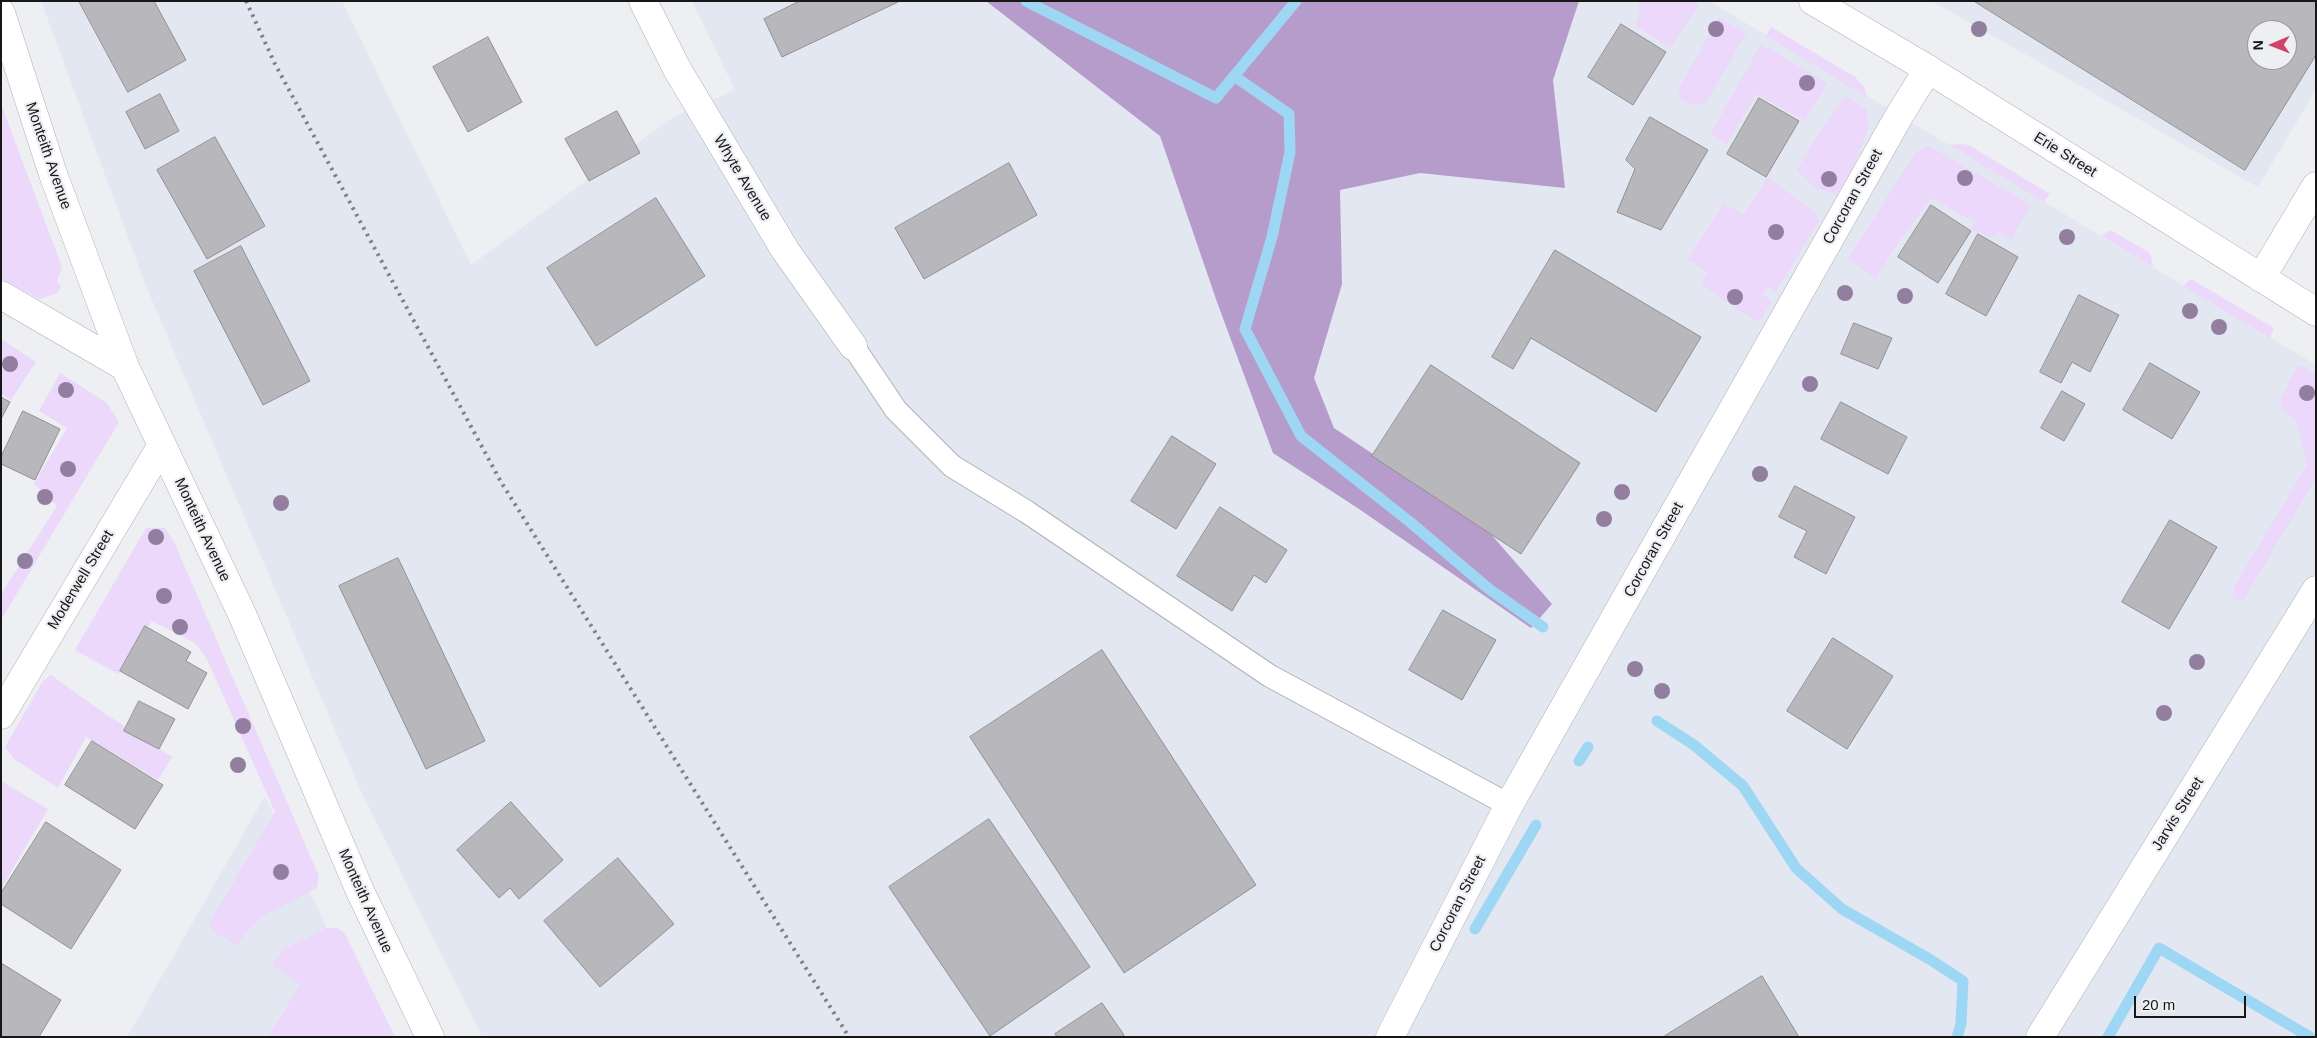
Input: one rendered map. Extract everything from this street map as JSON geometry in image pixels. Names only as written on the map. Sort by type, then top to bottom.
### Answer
[{"type":"street","name":"Whyte Avenue","points":[[643,1],[677,69],[785,250],[853,346]]},
{"type":"street","name":"Erie Street","points":[[1813,1],[1928,69],[2316,312]]},
{"type":"street","name":"Monteith Avenue","points":[[1,13],[53,174],[124,368],[242,614],[360,890],[430,1037]]},
{"type":"street","name":"Corcoran Street","points":[[1390,1037],[1509,804],[1898,116],[1928,69]]},
{"type":"street","points":[[2261,278],[2316,186]]},
{"type":"street","points":[[1,295],[124,368]]},
{"type":"street","name":"Moderwell Street","points":[[1,714],[162,445]]},
{"type":"street","name":"Jarvis Street","points":[[2040,1037],[2316,590]]},
{"type":"lane","points":[[853,346],[896,410],[952,466],[1027,512],[1270,676],[1452,776],[1509,804]]},
{"type":"shaded area","points":[[41,1],[342,1],[471,265],[672,118],[735,90],[692,1],[1709,1],[2316,365],[2316,1037],[482,1037],[360,789],[146,286]]},
{"type":"shaded area","points":[[986,1],[1579,1],[1553,80],[1565,188],[1420,173],[1340,190],[1342,284],[1314,378],[1334,428],[1488,531],[1552,604],[1531,628],[1359,509],[1273,453],[1217,302],[1160,136]]},
{"type":"shaded area","points":[[1638,1],[1694,1],[1699,5],[1670,48],[1635,25],[1639,16]]},
{"type":"shaded area","points":[[1932,1],[2316,1],[2316,90],[2258,187]]},
{"type":"shaded area","points":[[1719,17],[1746,33],[1706,103],[1696,105],[1681,100],[1678,90]]},
{"type":"shaded area","points":[[1771,27],[1855,77],[1864,87],[1867,97],[1766,36]]},
{"type":"shaded area","points":[[1761,44],[1827,83],[1805,121],[1756,94],[1727,144],[1710,135]]},
{"type":"shaded area","points":[[1846,96],[1866,109],[1869,126],[1851,172],[1837,195],[1815,188],[1797,170],[1820,132]]},
{"type":"shaded area","points":[[1,104],[62,267],[57,281],[61,287],[57,293],[40,299],[1,279]]},
{"type":"shaded area","points":[[1964,144],[2050,194],[2044,202],[1949,145]]},
{"type":"shaded area","points":[[1929,146],[2031,205],[2011,240],[1999,231],[1992,238],[1971,229],[1975,222],[1931,198],[1895,247],[1876,279],[1848,259],[1916,152]]},
{"type":"shaded area","points":[[1768,177],[1817,214],[1819,221],[1775,292],[1768,287],[1762,294],[1772,300],[1760,321],[1754,320],[1701,285],[1707,272],[1688,260],[1723,204],[1744,214]]},
{"type":"shaded area","points":[[2110,230],[2150,253],[2153,267],[2102,236]]},
{"type":"shaded area","points":[[2191,279],[2274,328],[2270,338],[2183,286]]},
{"type":"shaded area","points":[[1,339],[36,362],[11,400],[1,393]]},
{"type":"shaded area","points":[[2298,364],[2316,375],[2316,478],[2242,602],[2232,597],[2235,585],[2307,465],[2296,420],[2283,411],[2280,401]]},
{"type":"shaded area","points":[[60,373],[107,403],[119,422],[1,620],[1,594],[57,506],[34,484],[67,428],[39,411]]},
{"type":"shaded area","points":[[146,528],[165,528],[174,542],[319,876],[317,888],[263,916],[249,929],[237,946],[215,933],[209,924],[275,812],[207,659],[195,643],[152,621],[118,674],[75,650]]},
{"type":"shaded area","points":[[51,675],[101,711],[172,757],[158,780],[86,737],[58,788],[14,759],[5,747],[43,681]]},
{"type":"shaded area","points":[[1,781],[48,809],[1,889]]},
{"type":"shaded area","points":[[265,796],[378,1037],[127,1037]]},
{"type":"shaded area","points":[[327,928],[337,928],[344,932],[395,1037],[269,1037],[300,984],[272,965],[282,950]]},
{"type":"building","points":[[79,1],[154,1],[186,60],[128,92]]},
{"type":"building","points":[[800,1],[898,2],[782,57],[764,19]]},
{"type":"building","points":[[1974,1],[2316,1],[2316,55],[2245,170]]},
{"type":"building","points":[[1621,24],[1666,52],[1633,105],[1588,77]]},
{"type":"building","points":[[488,37],[522,102],[468,132],[433,67]]},
{"type":"building","points":[[160,94],[179,131],[145,149],[126,112]]},
{"type":"building","points":[[1759,98],[1799,121],[1766,177],[1727,154]]},
{"type":"building","points":[[617,111],[640,153],[589,181],[565,139]]},
{"type":"building","points":[[1650,117],[1708,150],[1661,230],[1617,212],[1635,169],[1626,160]]},
{"type":"building","points":[[215,137],[265,226],[207,259],[157,170]]},
{"type":"building","points":[[1009,163],[1037,215],[924,279],[895,228]]},
{"type":"building","points":[[656,198],[705,276],[596,346],[547,268]]},
{"type":"building","points":[[1931,205],[1971,231],[1938,283],[1898,257]]},
{"type":"building","points":[[1978,234],[2018,257],[1986,316],[1946,294]]},
{"type":"building","points":[[241,246],[310,381],[263,405],[194,271]]},
{"type":"building","points":[[1555,250],[1701,337],[1656,412],[1531,338],[1513,369],[1492,357]]},
{"type":"building","points":[[2079,295],[2119,315],[2090,372],[2072,362],[2061,383],[2040,372]]},
{"type":"building","points":[[1854,323],[1892,338],[1878,369],[1841,354]]},
{"type":"building","points":[[2150,363],[2200,392],[2172,439],[2123,410]]},
{"type":"building","points":[[1431,365],[1580,463],[1521,554],[1372,456]]},
{"type":"building","points":[[2062,391],[2085,404],[2064,441],[2041,428]]},
{"type":"building","points":[[1,397],[10,402],[1,419]]},
{"type":"building","points":[[1841,402],[1907,437],[1888,474],[1821,439]]},
{"type":"building","points":[[23,411],[60,429],[35,480],[1,464],[1,457]]},
{"type":"building","points":[[1172,436],[1216,464],[1176,529],[1131,501]]},
{"type":"building","points":[[1795,486],[1855,517],[1826,574],[1794,557],[1807,531],[1779,517]]},
{"type":"building","points":[[1220,507],[1287,550],[1266,583],[1254,575],[1232,611],[1177,576]]},
{"type":"building","points":[[2170,520],[2217,547],[2169,629],[2122,602]]},
{"type":"building","points":[[398,558],[485,741],[426,769],[339,586]]},
{"type":"building","points":[[1443,610],[1496,640],[1462,700],[1409,670]]},
{"type":"building","points":[[145,626],[191,652],[186,661],[207,673],[188,709],[120,671]]},
{"type":"building","points":[[1833,638],[1893,676],[1847,749],[1787,711]]},
{"type":"building","points":[[1102,650],[1256,885],[1124,973],[970,737]]},
{"type":"building","points":[[139,701],[175,719],[159,749],[124,731]]},
{"type":"building","points":[[92,741],[163,785],[135,829],[65,785]]},
{"type":"building","points":[[511,802],[563,860],[519,899],[510,888],[499,898],[457,850]]},
{"type":"building","points":[[989,819],[1090,967],[990,1036],[889,887]]},
{"type":"building","points":[[46,822],[121,870],[71,949],[1,904],[1,893]]},
{"type":"building","points":[[618,858],[674,924],[600,987],[544,921]]},
{"type":"building","points":[[1,963],[61,1000],[39,1037],[1,1037]]},
{"type":"building","points":[[1762,976],[1799,1037],[1665,1036]]},
{"type":"building","points":[[1102,1003],[1124,1035],[1121,1037],[1057,1037],[1055,1034]]},
{"type":"waterway","points":[[1026,1],[1216,98],[1296,1]]},
{"type":"waterway","points":[[1234,76],[1289,114],[1290,152],[1272,237],[1245,329],[1301,436],[1410,522],[1489,589],[1543,627]]},
{"type":"waterway","points":[[1657,721],[1694,745],[1743,786],[1796,868],[1842,909],[1931,960],[1963,981],[1961,1024],[1957,1037]]},
{"type":"waterway","points":[[1579,761],[1588,747]]},
{"type":"waterway","points":[[1475,929],[1536,825]]},
{"type":"waterway","points":[[2108,1037],[2159,948],[2310,1037]]},
{"type":"railway","points":[[246,1],[275,64],[501,482],[849,1037]]}]
